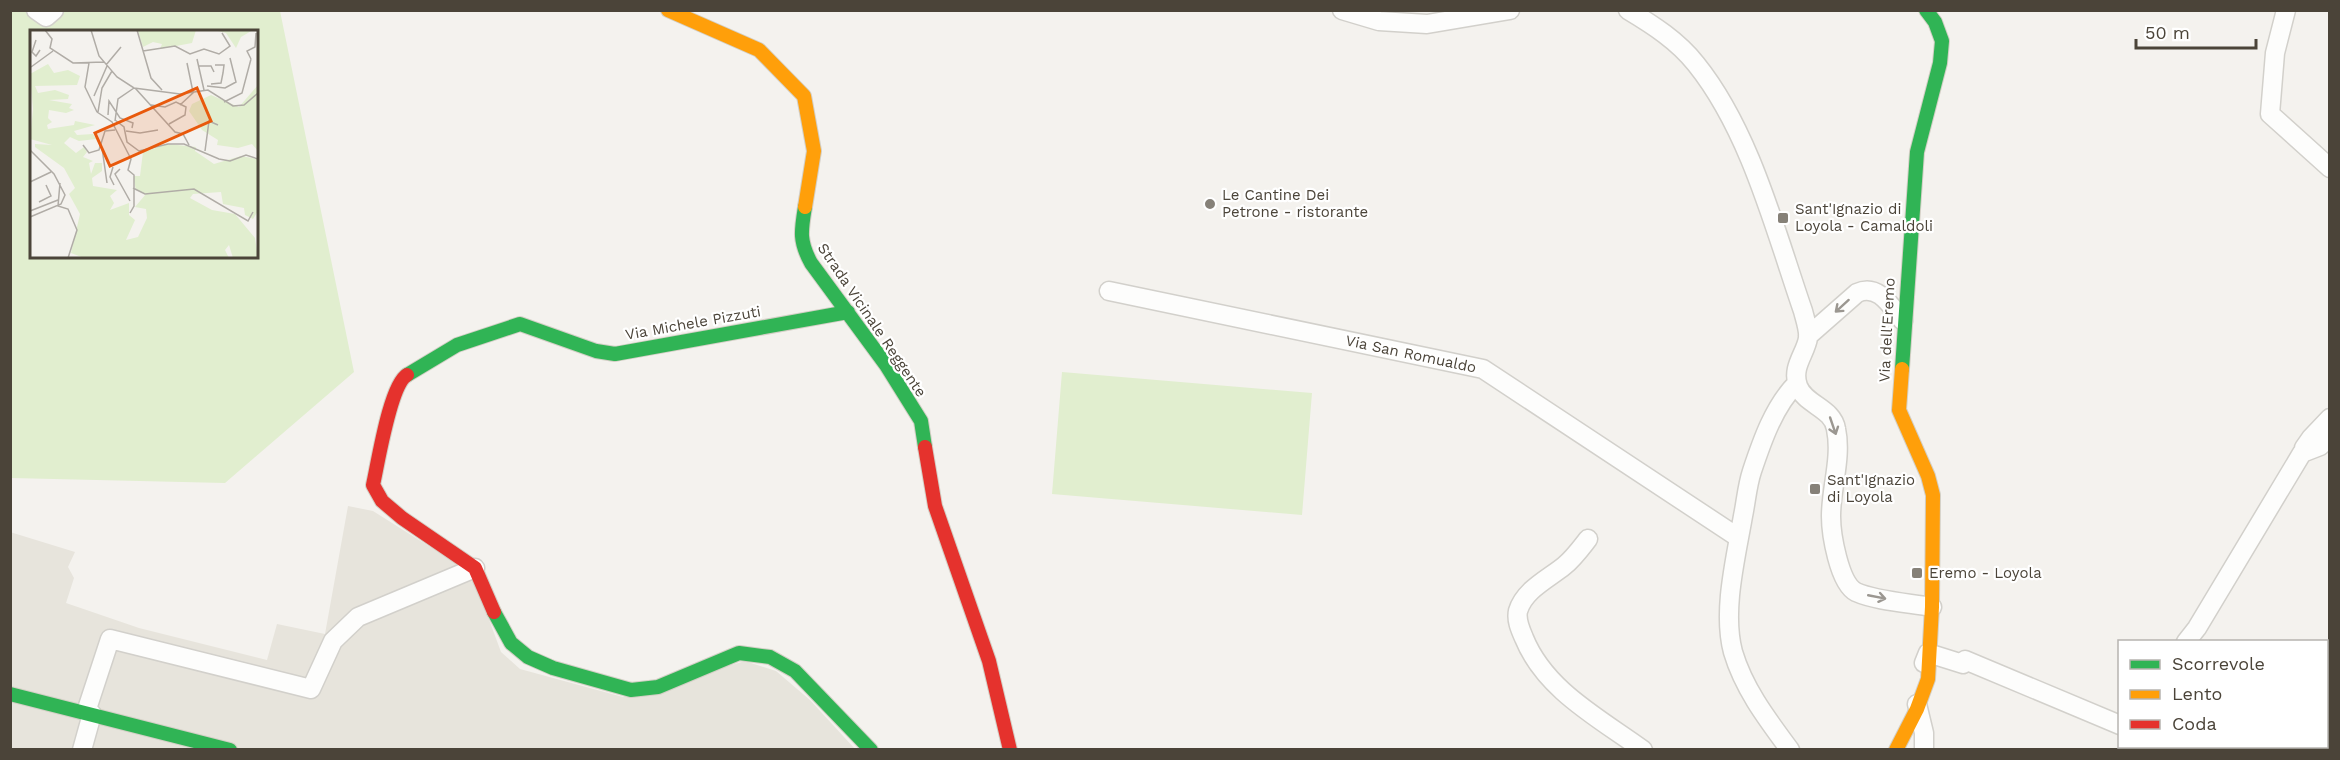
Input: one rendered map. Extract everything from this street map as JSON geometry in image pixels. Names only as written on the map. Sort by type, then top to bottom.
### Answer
[{"type":"street","points":[[36,10],[46,17],[54,10]]},
{"type":"street","name":"Strada Vicinale Reggente","points":[[668,10],[759,50],[804,96],[814,151],[801,231],[802,247],[811,263],[886,365],[921,421],[935,506],[989,660],[1010,750]]},
{"type":"street","points":[[1342,10],[1379,21],[1427,24],[1510,10]]},
{"type":"street","points":[[1628,10],[1657,27],[1695,63],[1723,102],[1745,146],[1761,189],[1803,311],[1808,336]]},
{"type":"street","name":"Via dell'Eremo","points":[[1926,10],[1935,22],[1942,41],[1940,63],[1917,152],[1912,186],[1899,410],[1928,476],[1933,495],[1932,607],[1928,653]]},
{"type":"street","points":[[2286,10],[2275,53],[2270,114],[2330,168]]},
{"type":"street","points":[[1790,750],[1757,705],[1744,682],[1729,634],[1732,575],[1752,473],[1780,404],[1797,383],[1800,356],[1808,336],[1863,290],[1873,291],[1883,296],[1903,321]]},
{"type":"street","name":"Via San Romualdo","points":[[1109,291],[1483,369],[1739,538]]},
{"type":"street","name":"Via Michele Pizzuti","points":[[475,568],[402,518],[382,501],[373,484],[392,401],[402,378],[457,345],[520,324],[596,351],[615,354],[848,312]]},
{"type":"street","points":[[1797,383],[1802,393],[1829,415],[1836,428],[1837,454],[1831,518],[1841,571],[1848,586],[1857,592],[1871,596],[1932,607]]},
{"type":"street","points":[[2188,640],[2311,438],[2330,418]]},
{"type":"street","points":[[2302,453],[2320,446],[2330,437]]},
{"type":"street","points":[[1588,539],[1566,565],[1539,583],[1518,611],[1518,624],[1528,649],[1553,681],[1574,700],[1643,750]]},
{"type":"street","points":[[82,750],[89,713],[111,639],[311,689],[333,641],[358,617],[475,568],[501,628],[511,643],[528,657],[553,668],[631,690],[658,687],[738,653],[770,657],[784,663],[795,672],[871,750]]},
{"type":"street","points":[[1924,750],[1924,732],[1917,709],[1917,680],[1928,653],[1963,664],[1965,660],[2118,724]]},
{"type":"street","points":[[10,694],[230,750]]},
{"type":"street","points":[[1896,750],[1917,709]]},
{"type":"shaded area","points":[[348,506],[373,511],[454,562],[477,587],[501,652],[520,669],[623,697],[745,661],[776,671],[810,700],[855,749],[11,749],[10,532],[75,552],[68,567],[74,578],[66,603],[139,628],[267,660],[277,624],[325,634]]},
{"type":"green space","points":[[11,11],[280,11],[354,372],[225,483],[11,478]]},
{"type":"green space","points":[[1062,372],[1312,393],[1302,515],[1052,494]]},
{"type":"traffic: fast","points":[[1902,369],[1917,152],[1940,63],[1942,41],[1935,22],[1926,10]]},
{"type":"traffic: fast","points":[[805,207],[802,236],[804,248],[811,263],[886,365],[921,421],[925,447]]},
{"type":"traffic: fast","points":[[407,375],[457,345],[520,324],[596,351],[615,354],[848,312]]},
{"type":"traffic: fast","points":[[494,612],[511,643],[528,657],[553,668],[631,690],[658,687],[739,653],[770,657],[795,671],[871,750]]},
{"type":"traffic: fast","points":[[10,694],[230,750]]},
{"type":"traffic: slow","points":[[668,10],[759,50],[804,96],[814,151],[805,207]]},
{"type":"traffic: slow","points":[[1896,750],[1917,709],[1928,679],[1932,607],[1933,495],[1928,476],[1899,410],[1902,369]]},
{"type":"traffic: jam","points":[[407,375],[395,393],[390,408],[373,485],[382,501],[402,518],[475,568],[494,612]]},
{"type":"traffic: jam","points":[[925,447],[935,506],[989,661],[1010,750]]},
{"type":"place","name":"Le Cantine Dei Petrone - ristorante","points":[[1210,204]]},
{"type":"place","name":"Sant'Ignazio di Loyola - Camaldoli","points":[[1783,218]]},
{"type":"place","name":"Sant'Ignazio di Loyola","points":[[1815,489]]},
{"type":"place","name":"Eremo - Loyola","points":[[1917,573]]}]
